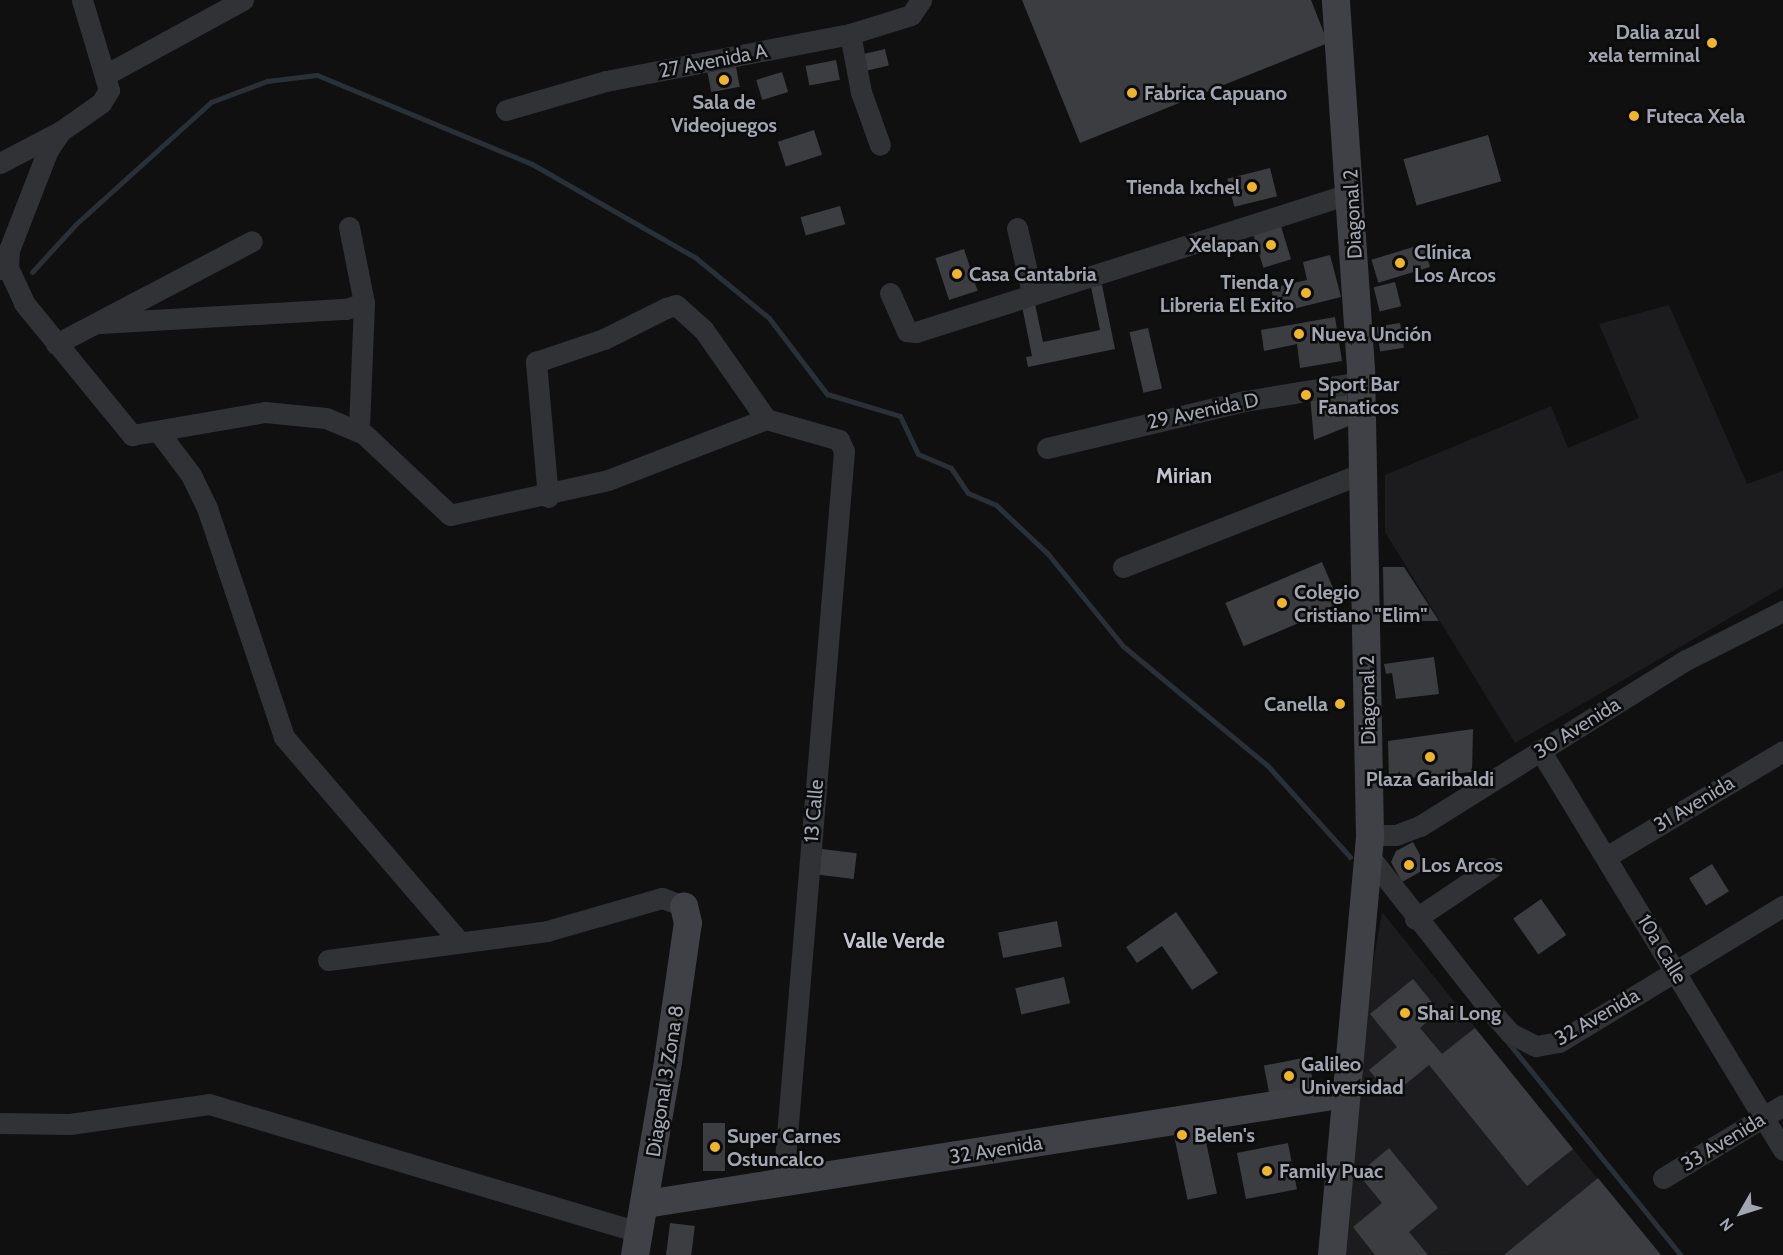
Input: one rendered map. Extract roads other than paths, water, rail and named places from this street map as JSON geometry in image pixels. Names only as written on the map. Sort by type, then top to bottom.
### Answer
[{"type":"main road","name":"Diagonal 2","points":[[1332,1255],[1369,845],[1361,382],[1351,193],[1336,0]]},
{"type":"main road","name":"Diagonal 3 Zona 8","points":[[637,1243],[646,1204],[688,924],[684,906]]},
{"type":"main road","name":"32 Avenida","points":[[646,1204],[1345,1094]]},
{"type":"street","points":[[0,163],[61,132],[106,97],[107,75],[82,0]]},
{"type":"street","points":[[107,75],[243,0]]},
{"type":"street","name":"27 Avenida A","points":[[506,110],[606,81],[850,34],[919,4]]},
{"type":"street","points":[[850,34],[861,92],[880,145]]},
{"type":"street","points":[[61,132],[9,250],[4,268],[24,303],[126,430],[142,435],[266,412],[309,414],[359,430],[446,515],[548,498],[765,419],[703,329],[676,305],[604,339],[536,362],[548,498]]},
{"type":"street","points":[[890,293],[909,332],[1351,193]]},
{"type":"street","points":[[348,227],[364,303],[359,430]]},
{"type":"street","points":[[1017,228],[1032,293]]},
{"type":"street","points":[[56,344],[100,323],[252,241]]},
{"type":"street","points":[[100,323],[346,309],[364,303]]},
{"type":"street","name":"29 Avenida D","points":[[1047,448],[1245,401],[1361,382]]},
{"type":"street","name":"13 Calle","points":[[765,419],[839,440],[844,451],[783,1184]]},
{"type":"street","points":[[158,431],[191,475],[207,508],[284,737],[457,939]]},
{"type":"street","points":[[1123,567],[1363,473]]},
{"type":"street","name":"30 Avenida","points":[[1369,845],[1420,826],[1693,656],[1783,611]]},
{"type":"street","name":"10a Calle","points":[[1540,750],[1783,1150]]},
{"type":"street","name":"31 Avenida","points":[[1606,857],[1783,751]]},
{"type":"street","name":"32 Avenida","points":[[1369,845],[1415,919],[1510,1033],[1536,1046],[1559,1042],[1783,906]]},
{"type":"street","points":[[1415,919],[1491,868]]},
{"type":"street","points":[[328,960],[457,939],[547,931],[662,898],[684,906]]},
{"type":"street","points":[[0,1123],[70,1124],[209,1104],[637,1243]]},
{"type":"street","name":"33 Avenida","points":[[1663,1178],[1783,1105]]},
{"type":"waterway","points":[[32,272],[76,224],[211,102],[267,81],[317,75],[532,164],[696,258],[769,318],[827,394],[900,416],[918,454],[951,468],[968,493],[996,505],[1048,554],[1123,646],[1267,765],[1350,857]]},
{"type":"waterway","points":[[1506,1040],[1681,1255]]},
{"type":"place","name":"Dalia azul xela terminal","points":[[1712,43]]},
{"type":"place","name":"Sala de Videojuegos","points":[[724,80]]},
{"type":"place","name":"Fabrica Capuano","points":[[1132,93]]},
{"type":"place","name":"Futeca Xela","points":[[1634,116]]},
{"type":"place","name":"Tienda Ixchel","points":[[1252,187]]},
{"type":"place","name":"Xelapan","points":[[1271,245]]},
{"type":"place","name":"Clínica Los Arcos","points":[[1400,263]]},
{"type":"place","name":"Casa Cantabria","points":[[957,274]]},
{"type":"place","name":"Tienda y Libreria El Exito","points":[[1306,293]]},
{"type":"place","name":"Nueva Unción","points":[[1299,334]]},
{"type":"place","name":"Sport Bar Fanaticos","points":[[1306,395]]},
{"type":"place","name":"Colegio Cristiano \"Elim\"","points":[[1282,603]]},
{"type":"place","name":"Canella","points":[[1340,704]]},
{"type":"place","name":"Plaza Garibaldi","points":[[1430,757]]},
{"type":"place","name":"Los Arcos","points":[[1409,865]]},
{"type":"place","name":"Shai Long","points":[[1405,1013]]},
{"type":"place","name":"Galileo Universidad","points":[[1289,1076]]},
{"type":"place","name":"Belen's","points":[[1182,1135]]},
{"type":"place","name":"Super Carnes Ostuncalco","points":[[715,1147]]},
{"type":"place","name":"Family Puac","points":[[1267,1171]]},
{"type":"district","name":"Mirian","points":[[1184,476]]},
{"type":"district","name":"Valle Verde","points":[[894,941]]}]
